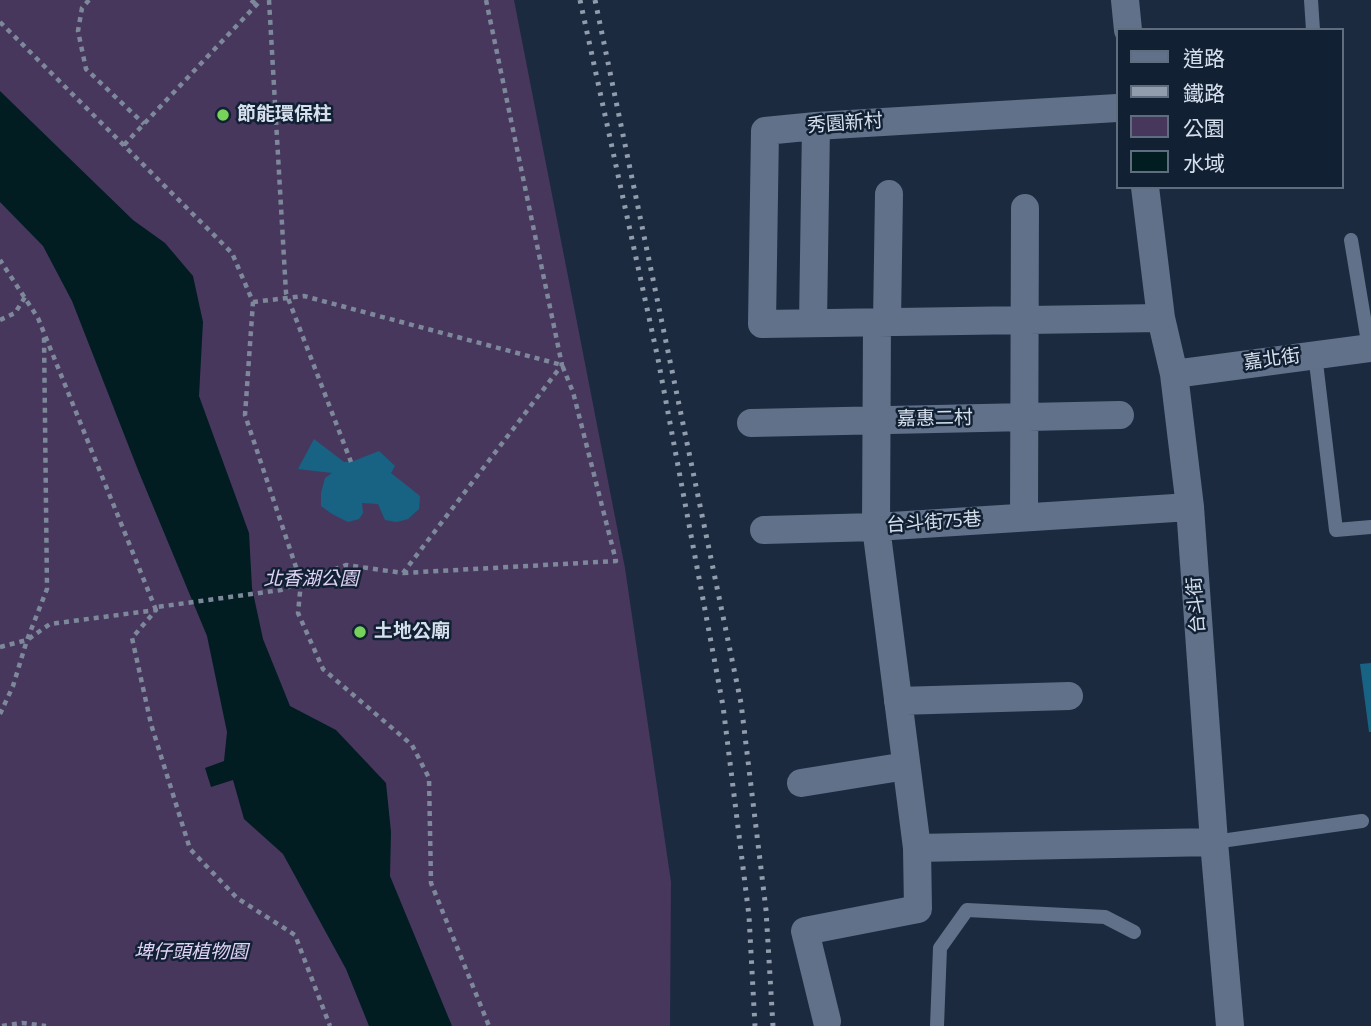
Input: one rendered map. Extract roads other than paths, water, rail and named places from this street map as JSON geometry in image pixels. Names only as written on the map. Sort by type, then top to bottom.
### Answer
[{"type":"street","points":[[1125,0],[1128,28]]},
{"type":"street","name":"秀園新村","points":[[813,323],[762,324],[765,131],[816,125],[1116,108]]},
{"type":"street","points":[[816,125],[813,323],[1161,318]]},
{"type":"street","name":"台斗街","points":[[1145,189],[1161,318],[1174,374],[1190,507],[1230,1026]]},
{"type":"street","points":[[764,530],[876,527],[877,421],[889,194]]},
{"type":"street","points":[[1024,517],[1025,208]]},
{"type":"street","name":"嘉北街","points":[[1174,374],[1370,348]]},
{"type":"street","name":"嘉惠二村","points":[[751,423],[1120,415]]},
{"type":"street","name":"台斗街75巷","points":[[827,1021],[805,930],[918,909],[917,848],[876,527],[1190,507]]},
{"type":"street","points":[[898,701],[1069,696]]},
{"type":"street","points":[[801,783],[906,766]]},
{"type":"street","points":[[917,848],[1214,842]]},
{"type":"lane","points":[[1311,0],[1313,28]]},
{"type":"lane","points":[[1351,240],[1370,348]]},
{"type":"lane","points":[[1315,354],[1336,530],[1371,527]]},
{"type":"lane","points":[[1214,842],[1362,821]]},
{"type":"lane","points":[[937,1026],[940,948],[967,910],[1105,917],[1134,932]]},
{"type":"water","points":[[0,91],[133,220],[165,243],[193,276],[203,322],[199,396],[249,533],[252,588],[263,639],[290,706],[336,730],[386,783],[391,832],[390,876],[452,1026],[369,1026],[346,969],[283,854],[244,819],[233,780],[211,787],[205,768],[224,761],[227,732],[207,636],[72,301],[43,246],[0,202]]},
{"type":"railway","points":[[580,0],[658,359],[723,706],[749,916],[755,1026]]},
{"type":"railway","points":[[595,0],[741,703],[766,910],[773,1026]]},
{"type":"place","name":"節能環保柱","points":[[223,115]]},
{"type":"place","name":"土地公廟","points":[[360,632]]},
{"type":"park label","name":"北香湖公園","points":[[311,580]]},
{"type":"park label","name":"埤仔頭植物園","points":[[191,953]]}]
